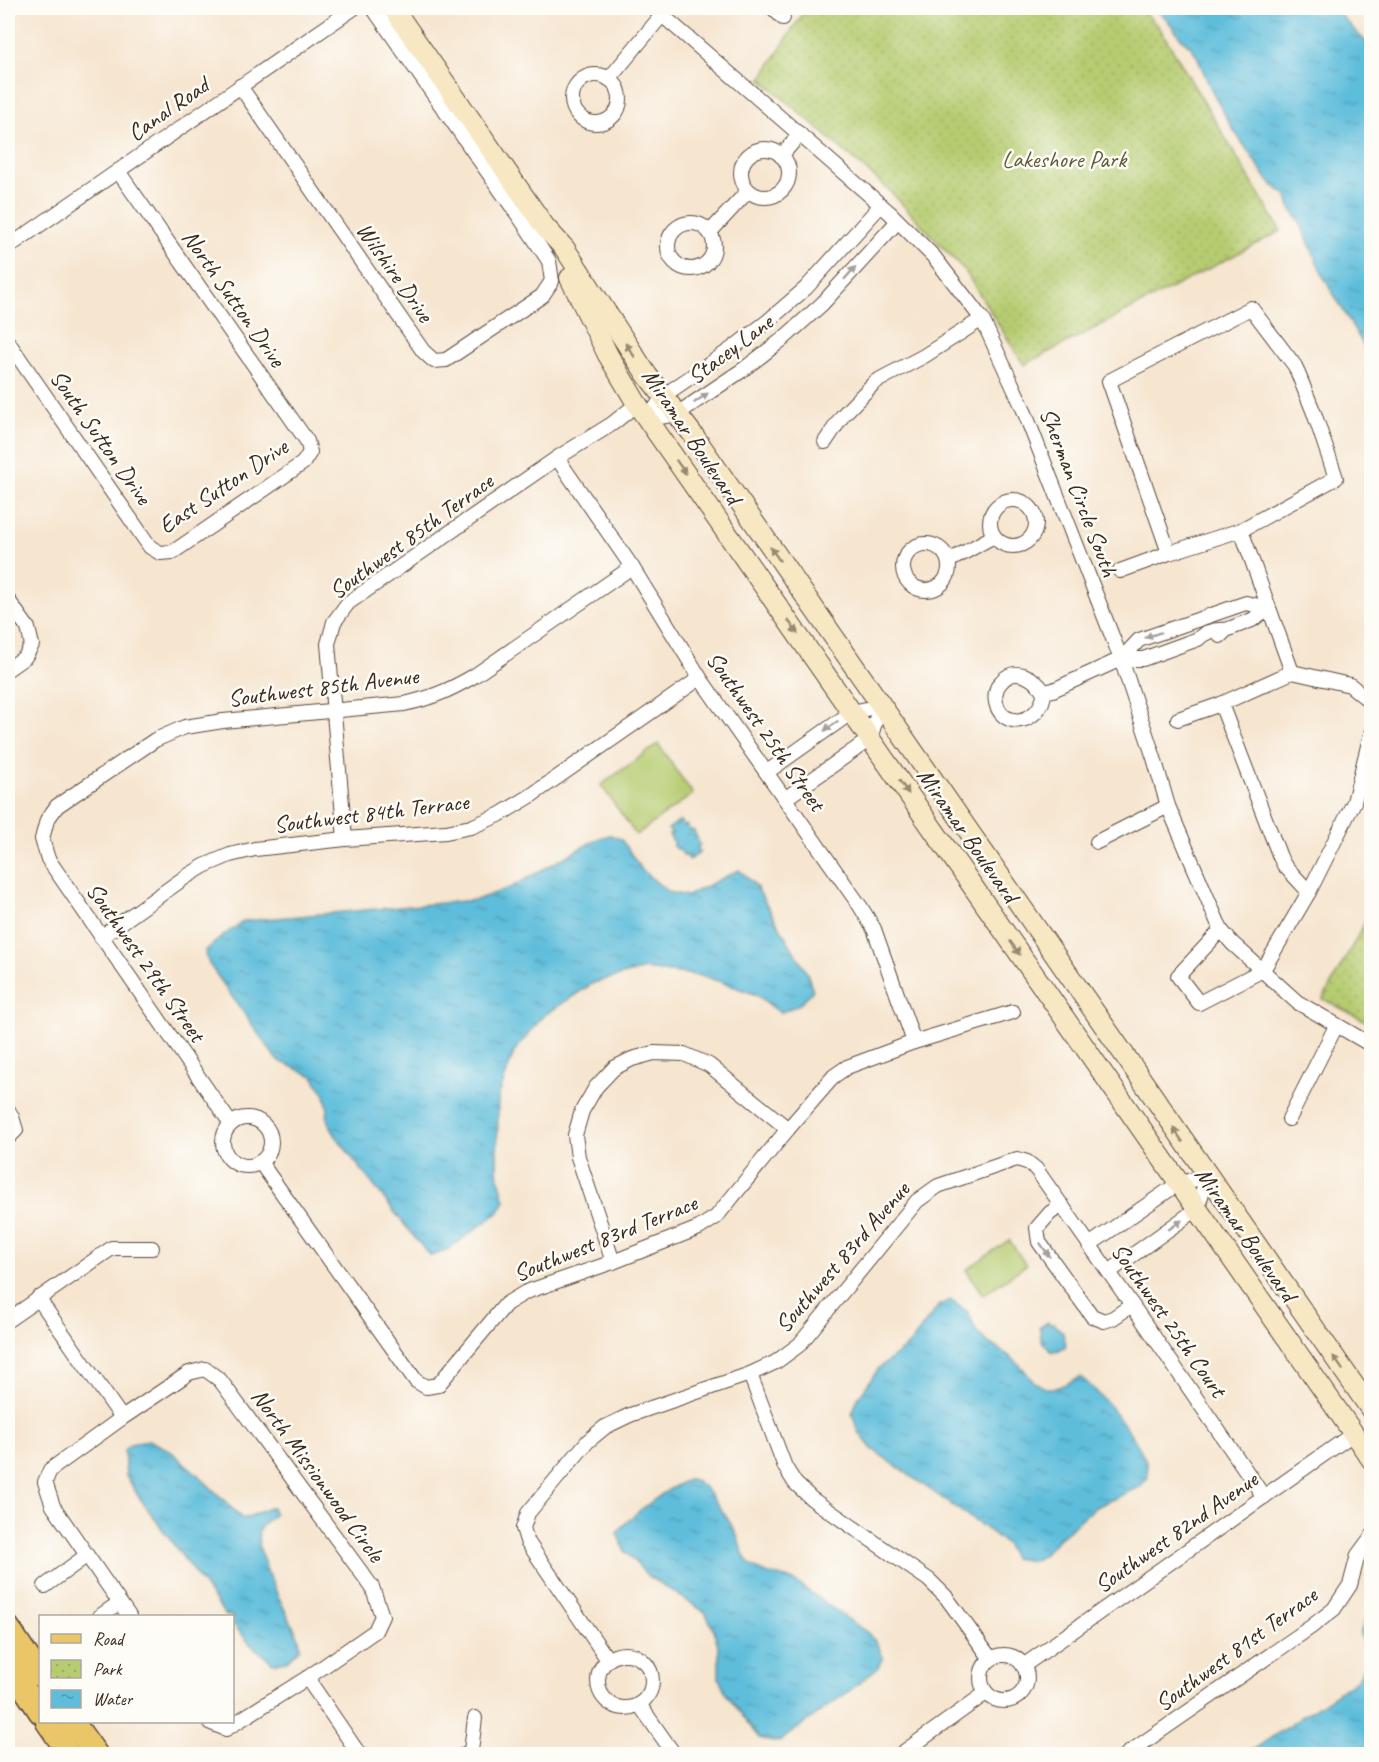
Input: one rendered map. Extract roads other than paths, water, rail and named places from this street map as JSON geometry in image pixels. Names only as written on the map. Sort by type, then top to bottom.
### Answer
[{"type":"main road","points":[[8,1627],[37,1674],[39,1699]]},
{"type":"main road","points":[[8,1664],[37,1674]]},
{"type":"main road","points":[[48,1723],[69,1755]]},
{"type":"main road","points":[[74,1723],[96,1755]]},
{"type":"street","name":"Canal Road","points":[[8,247],[354,8]]},
{"type":"street","name":"Wilshire Drive","points":[[240,86],[423,351],[434,361],[446,360],[542,296],[552,281],[549,261],[373,8]]},
{"type":"street","name":"Miramar Boulevard","points":[[393,8],[545,227],[565,249],[608,318],[1371,1411]]},
{"type":"street","points":[[772,8],[783,18]]},
{"type":"street","points":[[609,79],[658,11]]},
{"type":"street","name":"Sherman Circle South","points":[[658,11],[898,221],[934,256],[982,319],[1023,408],[1121,659],[1168,806],[1221,930],[1232,944],[1297,1002],[1336,1026],[1371,1043]]},
{"type":"street","points":[[781,156],[801,134]]},
{"type":"street","points":[[768,149],[781,156],[789,171],[785,187],[772,197],[763,198],[748,191],[743,185],[740,171],[747,157],[760,150],[768,149]]},
{"type":"street","name":"North Sutton Drive","points":[[118,171],[307,441],[310,452]]},
{"type":"street","points":[[710,232],[748,191]]},
{"type":"street","name":"Stacey Lane","points":[[643,411],[768,321],[806,288],[881,205]]},
{"type":"street","name":"Stacey Lane","points":[[643,411],[676,414],[744,369],[783,339],[822,304],[898,221]]},
{"type":"street","name":"Miramar Boulevard","points":[[545,227],[608,355],[643,411],[1371,1460]]},
{"type":"street","points":[[1120,571],[1241,530],[1336,478],[1314,412],[1295,366],[1251,308],[1109,381],[1169,553]]},
{"type":"street","points":[[825,442],[843,415],[875,382],[924,356],[982,319]]},
{"type":"street","name":"South Sutton Drive","points":[[8,342],[150,548],[160,553]]},
{"type":"street","name":"Southwest 85th Terrace","points":[[345,839],[328,644],[334,622],[348,603],[557,458],[612,424],[643,411]]},
{"type":"street","name":"East Sutton Drive","points":[[160,553],[173,552],[303,463],[310,452]]},
{"type":"street","name":"Southwest 25th Street","points":[[557,458],[632,567],[700,678],[786,798],[874,928],[914,1042]]},
{"type":"street","points":[[1019,500],[1031,509],[1036,523],[1030,538],[1024,543],[1010,546],[994,536],[990,518],[998,505],[1004,501],[1019,500]]},
{"type":"street","points":[[1034,516],[1059,504]]},
{"type":"street","points":[[1241,530],[1292,672]]},
{"type":"street","points":[[949,561],[994,536]]},
{"type":"street","name":"Southwest 85th Avenue","points":[[47,820],[57,806],[156,740],[185,728],[223,721],[404,704],[428,699],[474,676],[632,567]]},
{"type":"street","points":[[8,600],[28,628],[32,645],[25,657],[8,669]]},
{"type":"street","points":[[1044,692],[1121,659],[1139,640],[1246,603],[1268,608]]},
{"type":"street","points":[[1121,659],[1143,659],[1198,639],[1208,640],[1252,620],[1268,608]]},
{"type":"street","points":[[1192,621],[1198,639]]},
{"type":"street","points":[[1178,719],[1221,704],[1292,672],[1350,686],[1371,703]]},
{"type":"street","name":"Southwest 84th Terrace","points":[[101,937],[184,878],[230,855],[255,849],[345,839],[446,832],[471,827],[499,815],[529,797],[700,678]]},
{"type":"street","points":[[1221,704],[1280,857],[1284,865],[1309,892]]},
{"type":"street","points":[[767,772],[852,712],[880,706],[870,739],[786,798]]},
{"type":"street","points":[[1221,930],[1178,976],[1199,1003],[1263,970],[1309,892],[1354,802],[1371,730]]},
{"type":"street","points":[[1097,842],[1168,806]]},
{"type":"street","name":"Southwest 29th Street","points":[[47,820],[42,839],[48,860],[231,1124]]},
{"type":"street","name":"Southwest 83rd Terrace","points":[[260,1162],[416,1381],[426,1387],[438,1385],[506,1304],[526,1292],[613,1262],[699,1228],[716,1217],[834,1076],[848,1067],[914,1042],[1014,1012]]},
{"type":"street","points":[[1289,1119],[1336,1026]]},
{"type":"street","points":[[613,1262],[578,1157],[574,1135],[582,1112],[596,1087],[614,1068],[632,1059],[654,1053],[684,1054],[710,1065],[788,1129]]},
{"type":"street","points":[[8,1110],[12,1117],[12,1134]]},
{"type":"street","points":[[246,1118],[254,1119],[266,1128],[271,1143],[266,1157],[260,1162],[253,1166],[245,1166],[230,1160],[223,1146],[226,1130],[231,1124],[246,1118]]},
{"type":"street","name":"Southwest 83rd Avenue","points":[[608,1660],[527,1541],[523,1528],[528,1513],[588,1441],[605,1427],[630,1415],[750,1374],[776,1362],[799,1345],[917,1201],[938,1186],[1017,1160],[1027,1162],[1036,1169]]},
{"type":"street","name":"Southwest 25th Court","points":[[1036,1169],[1264,1497]]},
{"type":"street","points":[[1089,1245],[1179,1183],[1208,1176]]},
{"type":"street","points":[[1108,1272],[1197,1209],[1208,1176]]},
{"type":"street","points":[[1062,1205],[1050,1213],[1037,1228],[1039,1242],[1092,1316],[1104,1321],[1113,1318],[1132,1305]]},
{"type":"street","points":[[8,1320],[112,1248],[152,1248]]},
{"type":"street","points":[[38,1298],[122,1418],[50,1470],[45,1482],[53,1506],[128,1615]]},
{"type":"street","name":"North Missionwood Circle","points":[[122,1418],[189,1373],[205,1369],[220,1380],[372,1587],[382,1616],[375,1631],[307,1678]]},
{"type":"street","points":[[750,1374],[785,1467],[795,1483],[812,1499],[929,1580],[946,1597],[991,1659]]},
{"type":"street","name":"Southwest 82nd Avenue","points":[[1023,1666],[1353,1434]]},
{"type":"street","name":"Southwest 81st Terrace","points":[[1127,1755],[1334,1609],[1350,1585],[1358,1555],[1371,1536]]},
{"type":"street","points":[[45,1586],[86,1556]]},
{"type":"street","points":[[103,1615],[119,1603]]},
{"type":"street","points":[[624,1654],[633,1655],[647,1665],[652,1682],[646,1699],[639,1704],[621,1708],[606,1700],[598,1684],[602,1667],[608,1660],[624,1654]]},
{"type":"street","points":[[1005,1655],[1012,1657],[1023,1666],[1027,1681],[1020,1695],[1007,1701],[999,1701],[986,1693],[981,1679],[982,1671],[991,1659],[1005,1655]]},
{"type":"street","points":[[211,1723],[226,1729],[307,1678],[359,1755]]},
{"type":"street","points":[[901,1755],[986,1693]]},
{"type":"street","points":[[639,1704],[674,1755]]},
{"type":"street","points":[[465,1755],[471,1751],[475,1718]]},
{"type":"water","points":[[1154,8],[1334,8],[1371,46],[1371,358],[1323,276],[1286,194],[1278,190],[1267,179],[1231,126],[1192,48],[1166,18]]},
{"type":"water","points":[[680,821],[694,831],[700,845],[697,847],[700,852],[689,860],[673,846],[669,835],[672,834],[668,829]]},
{"type":"water","points":[[610,835],[621,839],[642,870],[668,892],[687,896],[739,870],[755,885],[807,973],[813,990],[800,1004],[780,1013],[757,995],[704,976],[645,969],[593,983],[543,1016],[514,1052],[498,1098],[497,1170],[505,1201],[498,1213],[448,1249],[431,1256],[334,1133],[327,1118],[328,1108],[325,1095],[313,1076],[277,1060],[209,964],[205,951],[244,921],[476,900],[512,887],[597,839]]},
{"type":"water","points":[[950,1300],[968,1312],[976,1331],[987,1342],[1019,1364],[1034,1382],[1045,1388],[1057,1388],[1080,1377],[1088,1383],[1125,1427],[1146,1461],[1148,1478],[1139,1487],[1094,1508],[1043,1555],[1033,1561],[1013,1558],[1006,1544],[992,1533],[872,1449],[860,1434],[852,1414],[858,1398],[879,1368],[910,1344],[939,1305]]},
{"type":"water","points":[[1048,1322],[1050,1325],[1053,1323],[1062,1331],[1066,1342],[1066,1346],[1056,1352],[1054,1350],[1052,1352],[1042,1342],[1039,1328]]},
{"type":"water","points":[[148,1440],[169,1450],[243,1519],[272,1507],[275,1514],[262,1526],[259,1541],[266,1569],[299,1638],[300,1648],[287,1661],[273,1663],[249,1643],[234,1625],[234,1615],[225,1615],[141,1500],[126,1476],[124,1450],[131,1444]]},
{"type":"water","points":[[690,1479],[703,1486],[720,1508],[751,1565],[761,1571],[794,1581],[869,1634],[883,1657],[878,1667],[852,1689],[780,1741],[773,1742],[759,1738],[727,1695],[719,1678],[719,1650],[714,1630],[705,1612],[647,1575],[624,1550],[617,1533],[650,1502]]},
{"type":"water","points":[[1371,1610],[1371,1754],[1247,1754],[1358,1679],[1366,1664],[1360,1633]]},
{"type":"park label","name":"Lakeshore Park","points":[[1064,159]]}]
